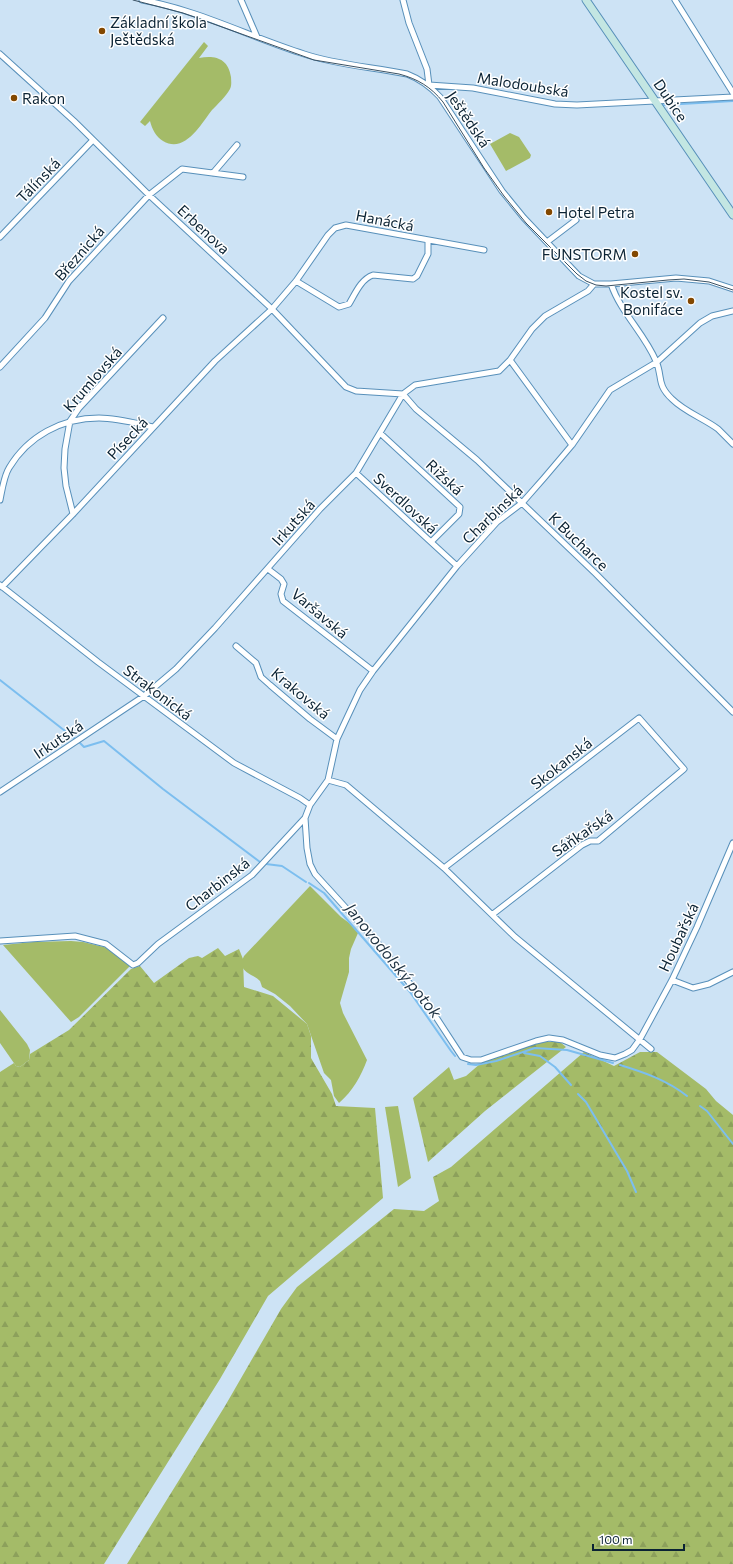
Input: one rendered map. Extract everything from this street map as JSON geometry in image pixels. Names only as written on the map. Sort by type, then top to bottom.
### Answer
[{"type":"street","name":"Ještědská","points":[[142,0],[183,11],[306,55],[330,61],[407,74],[429,85],[440,97],[502,192],[524,218],[579,276],[594,284]]},
{"type":"street","points":[[241,0],[257,37]]},
{"type":"street","points":[[403,0],[409,23],[427,68],[429,85]]},
{"type":"street","name":"Dubice","points":[[586,0],[733,215]]},
{"type":"street","points":[[675,0],[733,93]]},
{"type":"street","name":"Erbenova","points":[[0,54],[272,309],[346,386],[356,391],[403,394]]},
{"type":"street","name":"Malodoubská","points":[[429,85],[473,88],[555,104],[577,105],[733,97]]},
{"type":"street","name":"Tálínská","points":[[0,237],[93,140]]},
{"type":"street","points":[[213,173],[237,145]]},
{"type":"street","name":"Březnická","points":[[0,367],[46,318],[68,281],[150,195],[182,169],[243,177]]},
{"type":"street","points":[[547,242],[576,220]]},
{"type":"street","name":"Hanácká","points":[[272,309],[296,281],[328,236],[335,228],[346,224],[428,241],[484,250]]},
{"type":"street","points":[[296,281],[340,307],[345,306],[349,304],[368,276],[373,275],[413,279],[417,276],[428,254],[428,241]]},
{"type":"street","points":[[594,284],[612,284],[676,278],[708,281],[733,289]]},
{"type":"street","name":"Irkutská","points":[[0,792],[144,696],[186,659],[216,628],[320,509],[356,473],[403,394],[415,385],[499,371],[510,360],[532,329],[544,316],[588,291],[594,284]]},
{"type":"street","points":[[612,284],[619,304],[657,362],[660,382],[665,392],[673,400],[718,429],[733,444]]},
{"type":"street","name":"Písecká","points":[[1,586],[73,514],[215,361],[272,309]]},
{"type":"street","name":"Charbinská","points":[[0,941],[75,936],[106,944],[133,965],[138,963],[158,944],[252,875],[305,818],[310,805],[328,780],[337,739],[360,690],[373,670],[457,566],[497,522],[522,503],[572,445],[610,390],[657,362],[700,323],[712,316],[733,311]]},
{"type":"street","name":"Krumlovská","points":[[73,514],[66,486],[64,468],[65,449],[70,421],[79,408],[164,318]]},
{"type":"street","points":[[510,360],[572,445]]},
{"type":"street","name":"K Bucharce","points":[[403,394],[416,409],[477,460],[596,574],[733,712]]},
{"type":"street","points":[[0,500],[8,469],[28,443],[55,426],[70,421],[98,418],[111,419],[153,428]]},
{"type":"street","name":"Rižská","points":[[380,433],[460,507],[459,514],[431,542]]},
{"type":"street","name":"Sverdlovská","points":[[356,473],[457,566]]},
{"type":"street","name":"Varšavská","points":[[268,569],[281,579],[284,584],[281,594],[283,601],[373,670]]},
{"type":"street","name":"Strakonická","points":[[1,586],[234,764],[300,798],[310,805]]},
{"type":"street","name":"Krakovská","points":[[236,646],[256,663],[261,676],[265,681],[310,719],[337,739]]},
{"type":"street","name":"Skokanská","points":[[444,868],[640,718],[684,769]]},
{"type":"street","name":"Sáňkařská","points":[[493,914],[582,845],[590,841],[598,840],[684,769]]},
{"type":"street","points":[[328,780],[346,785],[444,868],[515,937],[651,1049]]},
{"type":"street","name":"Houbařská","points":[[305,818],[307,848],[310,864],[315,874],[381,948],[434,1014],[445,1034],[462,1058],[471,1060],[481,1060],[549,1038],[563,1040],[600,1056],[615,1058],[632,1050],[640,1039],[672,980],[697,927],[733,843]]},
{"type":"street","points":[[672,980],[693,988],[710,984],[733,972]]},
{"type":"green space","points":[[204,42],[208,46],[199,58],[210,57],[220,59],[224,62],[231,77],[231,87],[192,136],[178,144],[171,144],[163,141],[156,135],[150,121],[145,126],[140,122]]},
{"type":"green space","points":[[510,133],[519,137],[531,155],[530,158],[506,171],[490,144]]},
{"type":"green space","points":[[310,886],[341,917],[356,928],[358,933],[351,949],[349,958],[349,972],[340,1003],[343,1013],[367,1060],[356,1083],[339,1103],[334,1096],[331,1080],[324,1073],[307,1024],[290,1006],[275,994],[262,987],[260,981],[246,972],[242,966],[244,956]]},
{"type":"green space","points":[[33,942],[83,942],[108,948],[130,966],[79,1017],[71,1022],[3,945]]},
{"type":"green space","points":[[218,948],[225,956],[239,949],[243,959],[244,987],[273,996],[307,1024],[311,1036],[311,1058],[332,1094],[336,1106],[375,1108],[383,1198],[268,1296],[220,1379],[104,1564],[0,1564],[0,1072],[14,1063],[16,1066],[20,1067],[29,1060],[30,1054],[69,1030],[131,969],[140,966],[154,983],[189,958],[198,956],[202,958]]},
{"type":"green space","points":[[0,1010],[30,1050],[29,1060],[20,1067],[16,1066],[0,1043]]},
{"type":"green space","points":[[545,1042],[560,1042],[566,1047],[485,1111],[428,1162],[413,1098],[449,1067],[454,1080],[466,1076],[481,1063],[526,1046]]},
{"type":"green space","points":[[584,1052],[614,1066],[640,1052],[657,1052],[706,1089],[716,1101],[733,1115],[733,1564],[127,1564],[225,1406],[281,1309],[297,1287],[394,1209],[424,1211],[439,1201],[433,1177],[451,1167]]},
{"type":"green space","points":[[398,1106],[411,1178],[398,1187],[385,1107]]},
{"type":"waterway","points":[[664,105],[733,101]]},
{"type":"waterway","name":"Janovodolský potok","points":[[0,680],[74,738]]},
{"type":"waterway","name":"Janovodolský potok","points":[[79,742],[84,747],[104,741],[163,789],[260,862]]},
{"type":"waterway","name":"Janovodolský potok","points":[[266,864],[282,866],[306,882]]},
{"type":"waterway","name":"Janovodolský potok","points":[[309,883],[324,893],[410,992],[455,1056]]},
{"type":"waterway","name":"Janovodolský potok","points":[[468,1064],[476,1065],[496,1061],[535,1048],[567,1050],[613,1063]]},
{"type":"waterway","points":[[524,1053],[540,1056],[555,1067],[571,1085]]},
{"type":"waterway","name":"Janovodolský potok","points":[[620,1065],[663,1081],[687,1096]]},
{"type":"waterway","points":[[578,1094],[586,1102],[627,1171],[636,1192]]},
{"type":"waterway","name":"Janovodolský potok","points":[[700,1106],[707,1111],[733,1144]]},
{"type":"tram line","points":[[133,0],[183,13],[314,60],[399,74],[424,84],[443,102],[484,168],[526,223],[577,274],[586,281],[596,285],[606,286],[684,279],[709,282],[733,290]]},
{"type":"place","name":"Základní škola Ještědská","points":[[102,31]]},
{"type":"place","name":"Rakon","points":[[14,98]]},
{"type":"place","name":"Hotel Petra","points":[[549,212]]},
{"type":"place","name":"FUNSTORM","points":[[635,254]]},
{"type":"place","name":"Kostel sv. Bonifáce","points":[[691,301]]}]
